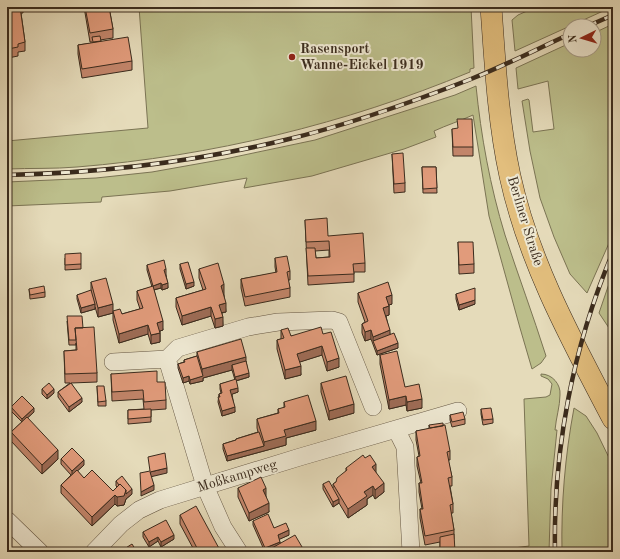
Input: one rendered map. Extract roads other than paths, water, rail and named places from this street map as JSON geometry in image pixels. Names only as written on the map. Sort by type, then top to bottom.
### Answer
[{"type":"main road","name":"Berliner Straße","points":[[491,7],[498,100],[503,140],[510,177],[529,242],[578,352],[613,419]]},
{"type":"street","points":[[113,362],[167,360],[178,348],[248,327],[278,322],[332,320],[339,322],[373,406]]},
{"type":"street","points":[[167,360],[205,486],[223,527],[239,552]]},
{"type":"street","name":"Moßkampweg","points":[[94,552],[121,524],[140,510],[160,500],[458,411]]},
{"type":"street","points":[[396,429],[405,447],[412,552]]},
{"type":"street","points":[[7,520],[40,552]]},
{"type":"railway","points":[[602,20],[613,15]]},
{"type":"railway","points":[[7,175],[77,172],[147,165],[251,148],[285,140],[379,113],[425,97],[483,74],[562,38]]},
{"type":"railway","points":[[555,552],[555,514],[558,475],[568,399],[587,324],[613,252]]},
{"type":"place","name":"Rasensport Wanne-Eickel 1919","points":[[292,57]]}]
